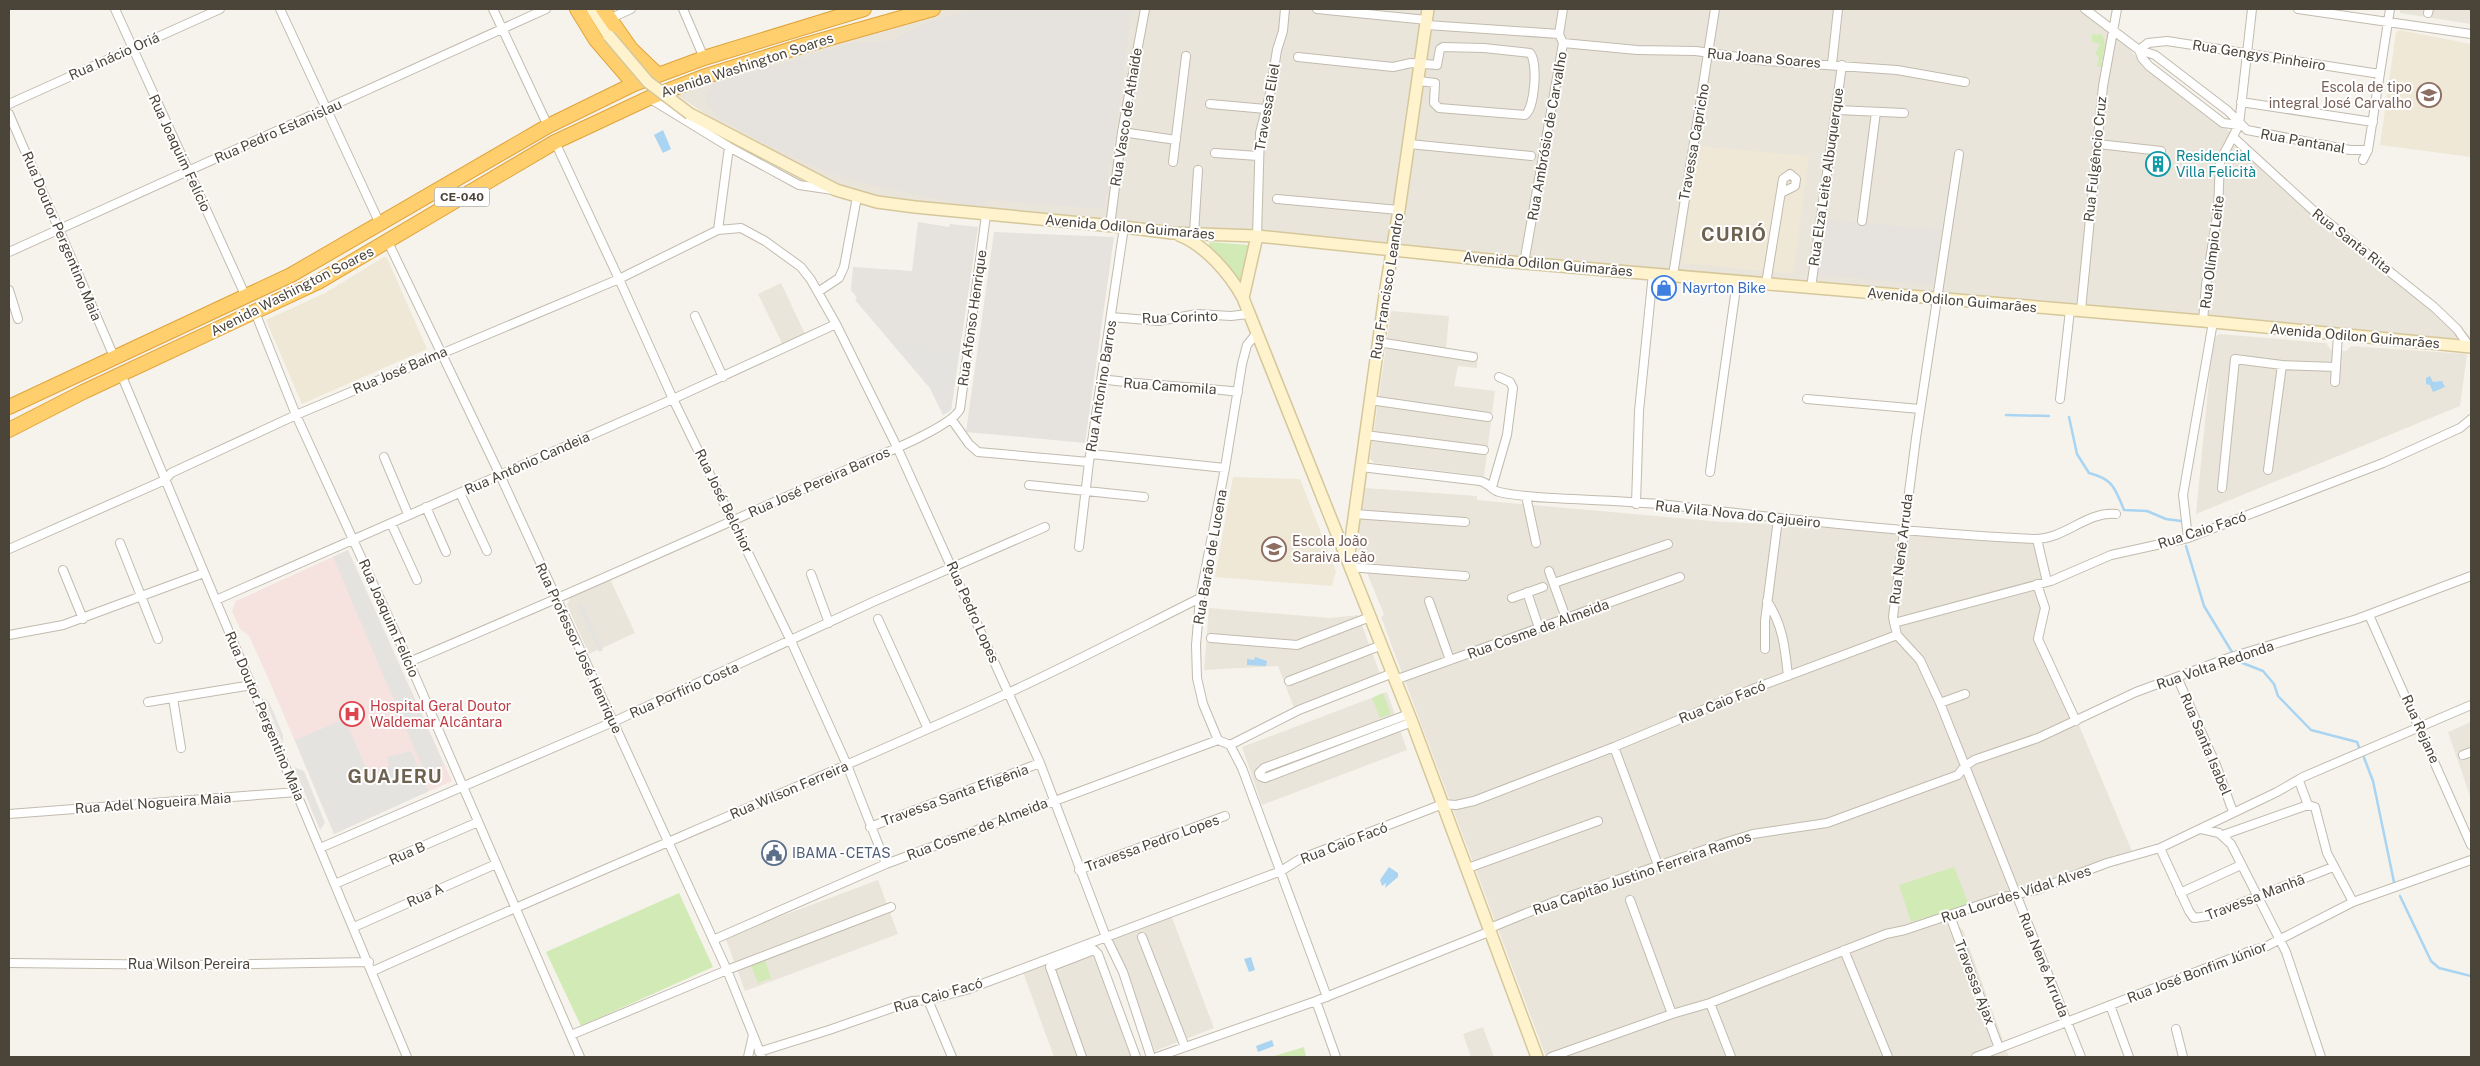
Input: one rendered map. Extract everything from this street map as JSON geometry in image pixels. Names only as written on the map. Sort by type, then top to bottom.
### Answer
[{"type":"highway","points":[[577,9],[596,40],[634,84]]},
{"type":"highway","name":"Avenida Washington Soares","points":[[9,430],[122,374],[318,282],[555,142],[649,98],[703,76],[805,44],[933,9]]},
{"type":"highway","name":"Avenida Washington Soares","points":[[9,408],[246,297],[319,260],[548,126],[634,84],[704,58],[854,10]]},
{"type":"highway","points":[[606,14],[632,49],[658,75]]},
{"type":"main road","name":"Avenida Odilon Guimarães","points":[[592,9],[609,36],[648,82],[690,114],[836,190],[857,197],[915,207],[1172,233],[1257,236],[1391,251],[1673,274],[2470,347]]},
{"type":"main road","name":"Rua Francisco Leandro","points":[[1348,565],[1391,251],[1419,81],[1427,18]]},
{"type":"main road","points":[[1172,233],[1187,239],[1201,248],[1232,280],[1243,298],[1348,565],[1382,645],[1538,1057]]},
{"type":"main road","points":[[1243,298],[1257,236]]},
{"type":"main road","points":[[1331,521],[1342,536],[1354,519]]},
{"type":"street","name":"Rua Joaquim Felício","points":[[115,9],[246,297]]},
{"type":"street","name":"Rua Inácio Oriá","points":[[9,104],[220,9]]},
{"type":"street","points":[[280,9],[380,224]]},
{"type":"street","points":[[493,9],[548,126]]},
{"type":"street","name":"Rua Pedro Estanislau","points":[[9,252],[58,228],[189,171],[546,9]]},
{"type":"street","points":[[606,14],[631,9]]},
{"type":"street","points":[[683,9],[704,58]]},
{"type":"street","name":"Rua Vasco de Athaíde","points":[[1110,226],[1122,132],[1145,9]]},
{"type":"street","name":"Travessa Eliel","points":[[1257,236],[1260,180],[1258,156],[1276,50],[1283,31],[1285,9]]},
{"type":"street","points":[[1317,9],[1427,18],[1559,34]]},
{"type":"street","name":"Rua Ambrósio de Carvalho","points":[[1524,263],[1563,43],[1559,34],[1563,9]]},
{"type":"street","name":"Travessa Capricho","points":[[1673,274],[1715,9]]},
{"type":"street","points":[[1832,64],[1838,9]]},
{"type":"street","points":[[2085,9],[2113,32],[2140,50],[2154,55],[2228,111],[2239,125]]},
{"type":"street","name":"Rua Fulgêncio Cruz","points":[[2060,400],[2076,310],[2098,144],[2103,86],[2117,9]]},
{"type":"street","name":"Rua Olímpio Leite","points":[[2188,538],[2183,495],[2208,322],[2206,285],[2218,210],[2220,161],[2239,125],[2252,9]]},
{"type":"street","points":[[2298,9],[2471,34]]},
{"type":"street","points":[[2363,160],[2368,150],[2390,9]]},
{"type":"street","name":"Rua Gengys Pinheiro","points":[[2140,50],[2148,43],[2167,41],[2380,74]]},
{"type":"street","name":"Rua Joana Soares","points":[[1563,43],[1637,50],[1709,53],[1766,61],[1832,64],[1906,71],[1965,82]]},
{"type":"street","points":[[1298,57],[1393,66],[1437,65],[1440,49],[1448,46],[1530,53],[1535,61],[1536,68],[1530,109],[1526,115],[1439,108],[1434,103],[1435,83],[1419,81]]},
{"type":"street","points":[[2140,50],[2142,58],[2148,66],[2223,123],[2239,125]]},
{"type":"street","points":[[1174,162],[1186,56]]},
{"type":"street","name":"Rua Elza Leite Albuquerque","points":[[1810,288],[1842,65]]},
{"type":"street","name":"Avenida Odilon Guimarães","points":[[649,98],[729,147],[800,185],[836,190]]},
{"type":"street","points":[[2241,102],[2373,122]]},
{"type":"street","points":[[1210,104],[1266,109]]},
{"type":"street","points":[[1837,110],[1904,113]]},
{"type":"street","points":[[1862,220],[1876,112]]},
{"type":"street","name":"Rua Doutor Pergentino Maia","points":[[9,114],[115,358]]},
{"type":"street","name":"Rua Pantanal","points":[[2239,125],[2247,130],[2262,134],[2350,150],[2368,150]]},
{"type":"street","points":[[1122,132],[1176,140]]},
{"type":"street","name":"Rua Santa Rita","points":[[2232,137],[2315,212],[2434,307],[2457,328],[2470,347]]},
{"type":"street","name":"Rua José Belchior","points":[[555,142],[620,279],[673,400],[734,520],[791,641],[847,765],[886,864]]},
{"type":"street","points":[[1409,144],[1531,156]]},
{"type":"street","points":[[2098,144],[2161,151]]},
{"type":"street","points":[[718,230],[729,147]]},
{"type":"street","points":[[1215,153],[1258,156]]},
{"type":"street","name":"Rua Nenê Arruda","points":[[1959,154],[1920,409],[1893,603],[1894,623],[1897,635],[1920,660],[1940,703],[2081,1057]]},
{"type":"street","points":[[1194,233],[1198,170]]},
{"type":"street","points":[[1766,284],[1781,193]]},
{"type":"street","points":[[818,292],[839,278],[844,267],[857,197]]},
{"type":"street","points":[[1277,199],[1399,210]]},
{"type":"street","name":"Rua Afonso Henrique","points":[[952,420],[960,409],[986,215]]},
{"type":"street","name":"Rua Antonino Barros","points":[[1079,546],[1085,490],[1124,227]]},
{"type":"street","name":"Rua Pedro Lopes","points":[[718,230],[741,228],[765,241],[801,267],[836,324],[897,447],[1040,763],[1079,870],[1106,937],[1123,972],[1151,1057]]},
{"type":"street","name":"Rua José Baíma","points":[[9,549],[165,480],[171,473],[296,415],[620,279],[718,230]]},
{"type":"street","name":"Rua Professor José Henrique","points":[[388,242],[500,475],[727,970],[761,1054]]},
{"type":"street","points":[[1636,504],[1639,418],[1653,273]]},
{"type":"street","points":[[1710,472],[1737,281]]},
{"type":"street","points":[[9,290],[18,318]]},
{"type":"street","name":"Rua Joaquim Felício","points":[[254,312],[296,415],[409,662],[580,1057]]},
{"type":"street","name":"Rua Corinto","points":[[1111,317],[1159,321],[1197,314],[1231,316],[1248,314]]},
{"type":"street","points":[[695,316],[723,377]]},
{"type":"street","name":"Rua Antônio Candeia","points":[[216,600],[353,538],[673,400],[836,324]]},
{"type":"street","name":"Rua Barão de Lucena","points":[[1218,740],[1203,704],[1197,678],[1196,645],[1200,598],[1225,468],[1242,364],[1247,345],[1257,334]]},
{"type":"street","points":[[2335,382],[2338,334]]},
{"type":"street","points":[[1378,342],[1474,357]]},
{"type":"street","points":[[2222,488],[2235,359],[2282,365],[2336,367]]},
{"type":"street","points":[[2268,470],[2282,365]]},
{"type":"street","name":"Rua Doutor Pergentino Maia","points":[[122,374],[369,962],[407,1057]]},
{"type":"street","points":[[1492,487],[1507,435],[1513,388],[1510,382],[1499,377]]},
{"type":"street","name":"Rua Camomila","points":[[1102,379],[1139,385],[1176,385],[1238,392]]},
{"type":"street","points":[[1807,399],[1920,409]]},
{"type":"street","points":[[1370,400],[1488,417]]},
{"type":"street","name":"Rua Caio Facó","points":[[1894,623],[2047,582],[2111,554],[2188,538],[2383,463],[2460,428],[2471,419]]},
{"type":"street","points":[[952,420],[969,444],[978,452],[1225,468]]},
{"type":"street","name":"Rua José Pereira Barros","points":[[409,662],[557,600],[897,447],[952,420]]},
{"type":"street","points":[[1365,435],[1484,450]]},
{"type":"street","points":[[384,457],[408,514]]},
{"type":"street","name":"Rua Vila Nova do Cajueiro","points":[[1361,467],[1480,481],[1488,483],[1497,492],[1526,496],[1666,505],[1778,519],[1903,531],[2037,539],[2057,534],[2101,515],[2116,514]]},
{"type":"street","points":[[1029,485],[1144,497]]},
{"type":"street","points":[[460,492],[487,551]]},
{"type":"street","points":[[1526,496],[1536,542]]},
{"type":"street","points":[[426,507],[446,552]]},
{"type":"street","points":[[1354,519],[1466,522]]},
{"type":"street","points":[[1765,649],[1767,600],[1778,519]]},
{"type":"street","points":[[391,523],[417,580]]},
{"type":"street","name":"Rua Porfírio Costa","points":[[320,848],[613,722],[952,567],[1045,527]]},
{"type":"street","points":[[2037,539],[2047,582]]},
{"type":"street","points":[[120,543],[158,639]]},
{"type":"street","points":[[1554,584],[1668,544]]},
{"type":"street","points":[[1348,565],[1464,576]]},
{"type":"street","points":[[63,570],[83,619]]},
{"type":"street","points":[[1549,571],[1566,618]]},
{"type":"street","points":[[9,633],[63,625],[83,619],[204,573]]},
{"type":"street","points":[[810,574],[829,623]]},
{"type":"street","name":"Rua Volta Redonda","points":[[1964,767],[1974,760],[2038,738],[2136,692],[2231,657],[2370,615],[2471,576]]},
{"type":"street","name":"Rua Cosme de Almeida","points":[[1230,745],[1300,710],[1394,677],[1450,660],[1680,577]]},
{"type":"street","points":[[2038,584],[2044,608],[2038,639],[2076,721]]},
{"type":"street","points":[[1512,598],[1543,587]]},
{"type":"street","points":[[1527,592],[1538,628]]},
{"type":"street","name":"Rua Wilson Ferreira","points":[[372,971],[516,906],[668,843],[1009,693],[1111,644],[1200,598]]},
{"type":"street","points":[[1767,600],[1782,629],[1788,676]]},
{"type":"street","points":[[1428,601],[1450,660]]},
{"type":"street","name":"Rua Rejane","points":[[2370,615],[2471,844]]},
{"type":"street","points":[[1211,638],[1297,645],[1370,617]]},
{"type":"street","points":[[878,619],[928,729]]},
{"type":"street","name":"Rua Caio Facó","points":[[761,1054],[912,1001],[928,1000],[966,990],[1281,871],[1300,859],[1443,804],[1456,805],[1474,801],[1614,747],[1750,690],[1897,635]]},
{"type":"street","points":[[1289,682],[1382,645]]},
{"type":"street","name":"Rua Santa Isabel","points":[[2178,677],[2216,764],[2233,812]]},
{"type":"street","points":[[148,702],[252,686]]},
{"type":"street","points":[[1940,703],[1965,694]]},
{"type":"street","points":[[173,698],[181,748]]},
{"type":"street","name":"Rua Lourdes Vídal Alves","points":[[1551,1057],[1672,1014],[1710,1003],[1886,934],[1950,916],[2003,897],[2016,896],[2120,859],[2160,848],[2299,781],[2303,777],[2471,705]]},
{"type":"street","points":[[1410,718],[1392,730],[1380,735],[1265,778],[1260,776],[1259,773],[1264,768],[1376,726],[1410,718]]},
{"type":"street","points":[[1389,722],[1392,730]]},
{"type":"street","points":[[1376,726],[1380,735]]},
{"type":"street","points":[[1344,738],[1348,747]]},
{"type":"street","points":[[1218,740],[1230,745],[1242,768],[1327,997]]},
{"type":"street","name":"Rua Cosme de Almeida","points":[[713,940],[886,864],[1218,740]]},
{"type":"street","points":[[1614,747],[1658,865]]},
{"type":"street","points":[[2463,755],[2471,752]]},
{"type":"street","name":"Travessa Santa Efigênia","points":[[870,827],[1040,763]]},
{"type":"street","name":"Rua Capitão Justino Ferreira Ramos","points":[[1157,1057],[1327,997],[1556,901],[1753,834],[1827,823],[1958,775],[1964,767]]},
{"type":"street","points":[[2299,781],[2308,805]]},
{"type":"street","name":"Rua Adel Nogueira Maia","points":[[9,814],[297,792]]},
{"type":"street","points":[[2223,835],[2308,805],[2314,806],[2317,811],[2323,843],[2353,902]]},
{"type":"street","name":"Travessa Pedro Lopes","points":[[1079,870],[1225,816]]},
{"type":"street","points":[[1468,868],[1598,821]]},
{"type":"street","name":"Rua B","points":[[335,884],[478,822]]},
{"type":"street","points":[[2201,829],[2223,835],[2231,844],[2280,938],[2321,1057]]},
{"type":"street","name":"Travessa Manhã","points":[[2160,848],[2191,916],[2201,918],[2334,867]]},
{"type":"street","name":"Rua José Bonfim Júnior","points":[[1976,1057],[2265,947],[2353,902],[2471,860]]},
{"type":"street","name":"Rua A","points":[[354,927],[496,864]]},
{"type":"street","points":[[2180,893],[2241,865]]},
{"type":"street","points":[[1630,900],[1672,1014]]},
{"type":"street","points":[[571,1035],[727,970],[891,907]]},
{"type":"street","name":"Travessa Ajax","points":[[1950,916],[1999,1048]]},
{"type":"street","points":[[1142,937],[1185,1047]]},
{"type":"street","points":[[1082,1057],[1050,967],[1094,950],[1098,954],[1136,1057]]},
{"type":"street","points":[[1844,950],[1888,1057]]},
{"type":"street","name":"Rua Wilson Pereira","points":[[9,963],[192,965],[369,962]]},
{"type":"street","points":[[928,1000],[952,1057]]},
{"type":"street","points":[[1316,1001],[1336,1057]]},
{"type":"street","points":[[1710,1003],[1731,1057]]},
{"type":"street","points":[[2110,1005],[2129,1057]]},
{"type":"street","points":[[2176,1029],[2183,1057]]},
{"type":"street","points":[[748,1057],[753,1034]]},
{"type":"shaded area","points":[[921,9],[2090,9],[2112,29],[2145,67],[2236,136],[2257,157],[2471,337],[2471,340],[908,204],[851,190],[776,161],[674,93]]},
{"type":"shaded area","points":[[976,9],[1132,9],[1111,164],[1108,164],[1107,173],[1109,175],[1104,209],[988,200],[985,206],[976,207],[858,182],[824,170],[759,141],[718,117],[706,103],[706,94],[713,84],[852,43],[890,41],[926,23]]},
{"type":"shaded area","points":[[2400,9],[2471,9],[2471,24],[2400,13]]},
{"type":"shaded area","name":"Escola de tipo integral José Carvalho","points":[[2400,30],[2471,44],[2471,157],[2380,145],[2396,32]]},
{"type":"shaded area","points":[[1697,146],[1809,156],[1793,274],[1682,263]]},
{"type":"shaded area","points":[[1823,219],[1941,230],[1933,285],[1817,275]]},
{"type":"shaded area","points":[[918,222],[949,227],[950,224],[978,227],[951,410],[943,415],[930,388],[855,300],[857,298],[851,290],[853,267],[912,271]]},
{"type":"shaded area","points":[[994,232],[1114,237],[1085,443],[966,432]]},
{"type":"shaded area","points":[[384,257],[387,258],[427,349],[302,404],[266,320],[325,293]]},
{"type":"shaded area","points":[[781,283],[806,336],[784,347],[758,294]]},
{"type":"shaded area","points":[[1391,311],[1449,316],[1446,349],[1478,352],[1477,368],[1458,366],[1454,386],[1495,391],[1484,476],[1375,463],[1370,459]]},
{"type":"shaded area","points":[[2219,334],[2326,343],[2331,350],[2346,351],[2351,346],[2467,354],[2460,406],[2196,514],[2213,339]]},
{"type":"shaded area","points":[[891,342],[959,351],[951,410],[943,415],[930,388]]},
{"type":"shaded area","name":"Escola João Saraiva Leão","points":[[1233,477],[1300,479],[1336,571],[1332,586],[1215,577]]},
{"type":"shaded area","points":[[1365,488],[1477,496],[1477,500],[1723,522],[1879,528],[2036,540],[2048,609],[2041,635],[2134,856],[2017,897],[1947,916],[1963,930],[2009,1057],[1546,1057],[1381,617],[1384,615],[1383,612],[1356,546]]},
{"type":"shaded area","name":"Hospital Geral Doutor Waldemar Alcântara","points":[[348,550],[452,781],[334,834],[249,636],[240,629],[232,611],[236,601]]},
{"type":"shaded area","points":[[348,550],[444,765],[425,773],[333,557]]},
{"type":"shaded area","points":[[610,579],[635,633],[589,654],[567,605],[571,596]]},
{"type":"shaded area","points":[[581,602],[603,650],[599,652],[578,607]]},
{"type":"shaded area","points":[[1209,608],[1330,618],[1358,615],[1381,676],[1294,708],[1278,666],[1204,670]]},
{"type":"shaded area","points":[[1387,692],[1407,750],[1262,805],[1242,747]]},
{"type":"shaded area","points":[[264,697],[269,702],[283,735],[283,744]]},
{"type":"shaded area","points":[[345,719],[369,775],[389,766],[387,757],[411,751],[429,791],[334,834],[295,740]]},
{"type":"shaded area","points":[[2471,722],[2471,799],[2448,732]]},
{"type":"shaded area","points":[[294,767],[304,771],[325,823],[320,830]]},
{"type":"shaded area","points":[[878,880],[898,934],[745,991],[725,937]]},
{"type":"shaded area","points":[[1171,915],[1214,1028],[1155,1051],[1112,937]]},
{"type":"shaded area","points":[[1097,944],[1140,1056],[1054,1057],[1023,972]]},
{"type":"shaded area","points":[[1483,1027],[1494,1057],[1471,1057],[1463,1034]]},
{"type":"green space","points":[[2099,33],[2103,36],[2105,45],[2100,62],[2102,63],[2101,67],[2097,67],[2099,57],[2095,54],[2100,44],[2092,42],[2092,34],[2098,35]]},
{"type":"green space","points":[[1210,242],[1249,245],[1251,248],[1243,282],[1240,283],[1208,246]]},
{"type":"green space","points":[[1383,693],[1391,714],[1380,718],[1372,698]]},
{"type":"green space","points":[[1954,867],[1969,905],[1911,922],[1899,885]]},
{"type":"green space","points":[[679,893],[713,967],[581,1026],[546,952]]},
{"type":"green space","points":[[765,960],[771,978],[758,983],[751,965]]},
{"type":"green space","points":[[1304,1047],[1306,1057],[1271,1057]]},
{"type":"water","points":[[663,130],[671,149],[663,153],[654,135]]},
{"type":"water","points":[[2430,376],[2433,382],[2442,381],[2445,387],[2433,392],[2430,385],[2426,384],[2426,378]]},
{"type":"water","points":[[1255,657],[1267,661],[1266,666],[1247,665],[1247,659],[1254,660]]},
{"type":"water","points":[[1389,867],[1398,873],[1398,877],[1385,888],[1386,883],[1382,886],[1380,880]]},
{"type":"water","points":[[1251,957],[1255,970],[1249,972],[1244,959]]},
{"type":"water","points":[[1272,1040],[1274,1046],[1258,1052],[1256,1046]]},
{"type":"waterway","points":[[2006,415],[2049,416]]},
{"type":"waterway","points":[[2069,417],[2077,454],[2089,473],[2103,478],[2112,486],[2124,510],[2147,511],[2166,519],[2181,521]]},
{"type":"waterway","points":[[2186,546],[2204,606],[2232,652]]},
{"type":"waterway","points":[[2240,662],[2263,671],[2274,684],[2278,696],[2311,730],[2357,742],[2360,750]]},
{"type":"waterway","points":[[2363,755],[2373,781],[2394,882]]},
{"type":"waterway","points":[[2400,896],[2431,961],[2439,968],[2471,976]]},
{"type":"place","name":"Escola de tipo integral José Carvalho","points":[[2429,95]]},
{"type":"place","name":"Residencial Villa Felicità","points":[[2158,164]]},
{"type":"place","name":"Nayrton Bike","points":[[1664,288]]},
{"type":"place","name":"Escola João Saraiva Leão","points":[[1274,549]]},
{"type":"place","name":"Hospital Geral Doutor Waldemar Alcântara","points":[[352,714]]},
{"type":"place","name":"IBAMA - CETAS","points":[[774,853]]},
{"type":"district","name":"CURIÓ","points":[[1734,234]]},
{"type":"district","name":"GUAJERU","points":[[395,776]]}]
